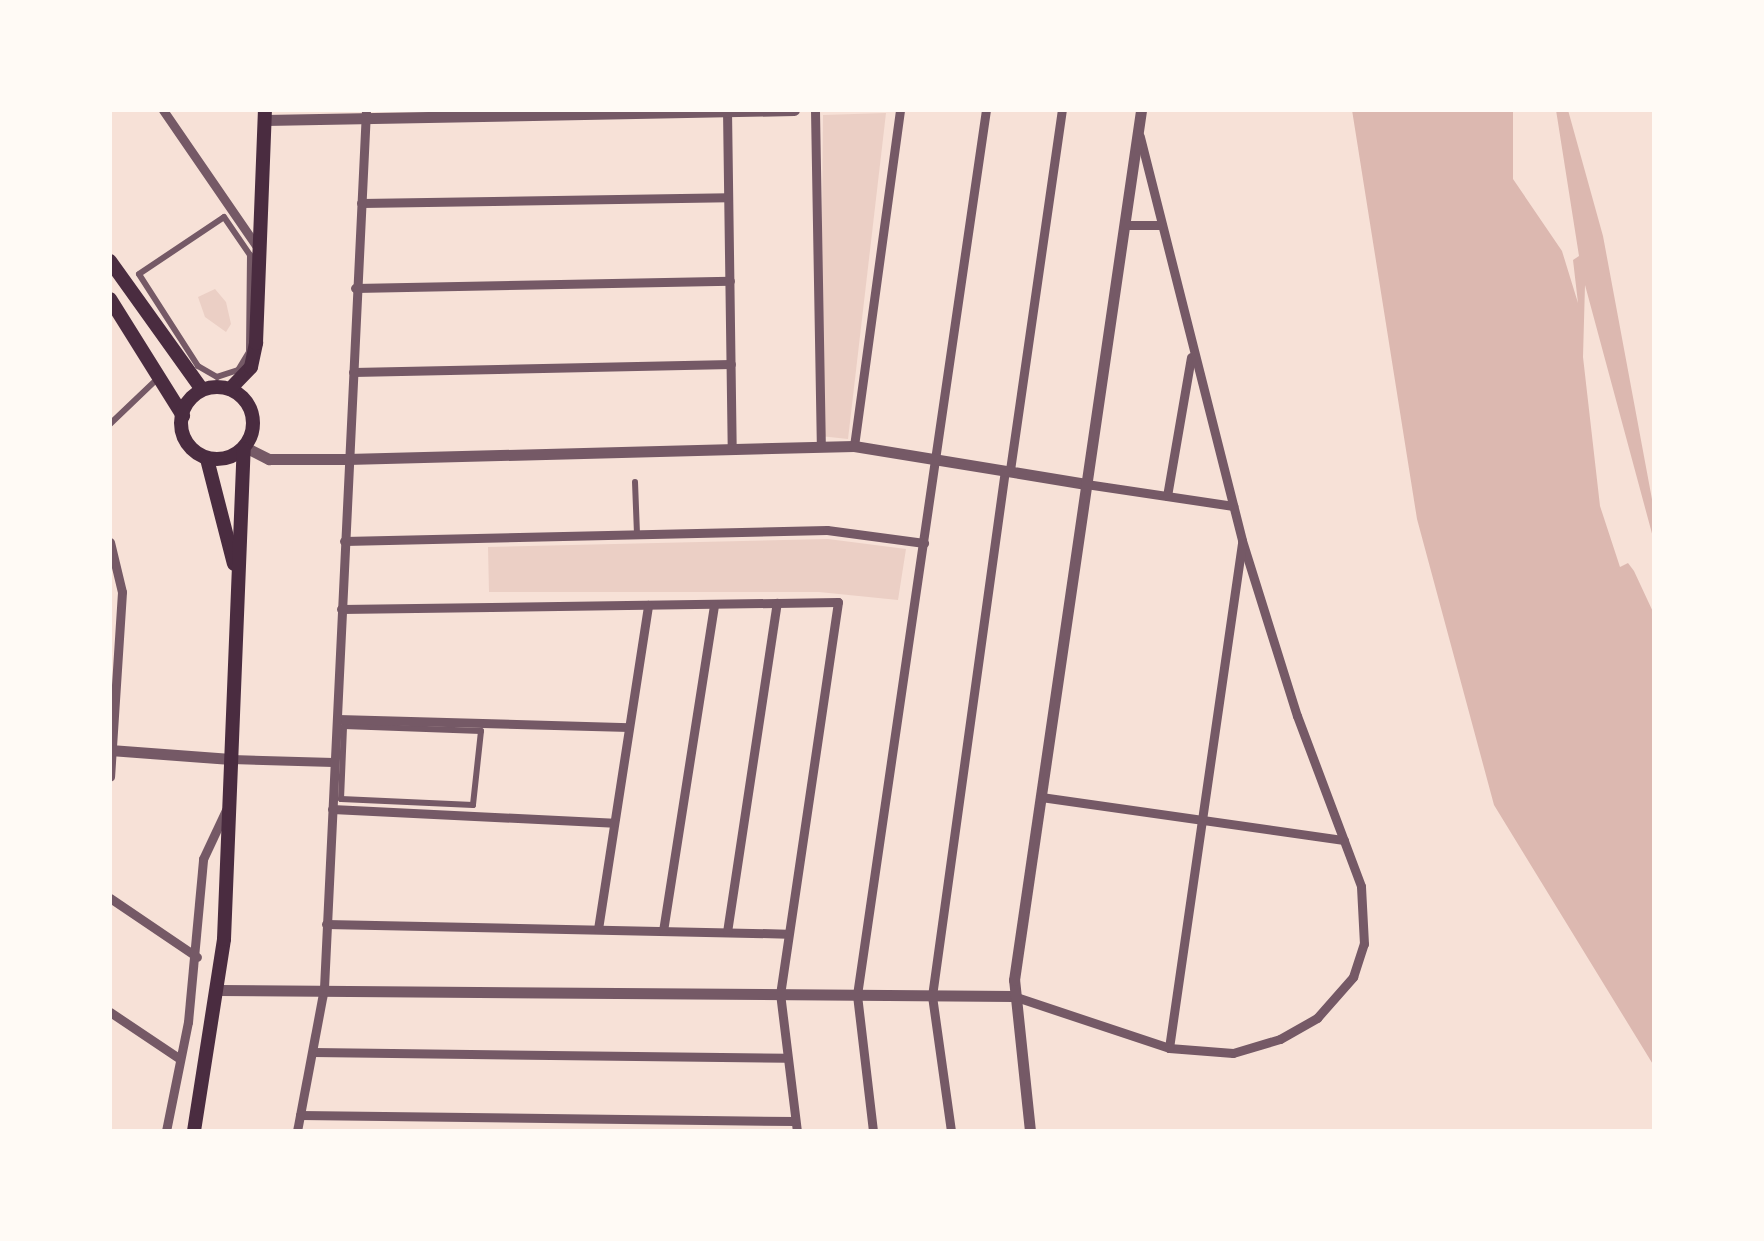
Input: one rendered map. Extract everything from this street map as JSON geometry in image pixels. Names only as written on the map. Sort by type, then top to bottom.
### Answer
[{"type":"main road","points":[[230,390],[251,366],[256,343],[265,115]]},
{"type":"main road","points":[[110,261],[200,388]]},
{"type":"main road","points":[[110,298],[183,416],[186,436],[208,458],[230,530],[236,580]]},
{"type":"main road","points":[[194,1131],[219,990],[230,803],[236,580],[244,529],[248,413],[230,390],[200,388]]},
{"type":"main road","points":[[183,416],[200,388]]},
{"type":"main road","points":[[208,458],[230,459],[244,448]]},
{"type":"street","points":[[163,110],[261,253]]},
{"type":"street","points":[[265,115],[794,110]]},
{"type":"street","points":[[815,110],[821,446]]},
{"type":"street","points":[[854,446],[900,110]]},
{"type":"street","points":[[873,1131],[857,995],[986,110]]},
{"type":"street","points":[[950,1131],[932,996],[1062,110]]},
{"type":"street","points":[[1030,1131],[1013,996],[1141,110]]},
{"type":"street","points":[[727,111],[732,448]]},
{"type":"street","points":[[297,1131],[324,988],[346,459],[366,114]]},
{"type":"street","points":[[219,990],[1013,996],[1169,1048],[1209,1054],[1258,1048],[1317,1018],[1342,994],[1359,962],[1366,912],[1232,506],[1159,225],[1140,136]]},
{"type":"street","points":[[361,203],[728,197]]},
{"type":"street","points":[[224,217],[250,256],[249,352],[238,370],[216,377],[198,366],[139,274],[224,217]]},
{"type":"street","points":[[1126,226],[1159,225]]},
{"type":"street","points":[[355,288],[730,281]]},
{"type":"street","points":[[1167,496],[1192,354]]},
{"type":"street","points":[[353,372],[731,364]]},
{"type":"street","points":[[110,424],[154,382]]},
{"type":"street","points":[[244,448],[269,459],[346,459],[854,446],[1232,506]]},
{"type":"street","points":[[634,482],[637,534]]},
{"type":"street","points":[[344,541],[828,530],[924,543]]},
{"type":"street","points":[[1169,1048],[1242,540]]},
{"type":"street","points":[[110,542],[122,592],[110,776]]},
{"type":"street","points":[[727,932],[778,602]]},
{"type":"street","points":[[300,1115],[796,1126],[780,993],[838,602],[341,610]]},
{"type":"street","points":[[598,928],[648,604]]},
{"type":"street","points":[[663,931],[714,604]]},
{"type":"street","points":[[338,719],[629,726]]},
{"type":"street","points":[[344,726],[480,731],[473,805],[340,799],[344,726]]},
{"type":"street","points":[[112,750],[333,762]]},
{"type":"street","points":[[1041,797],[1344,840]]},
{"type":"street","points":[[166,1131],[197,957],[203,859],[230,803]]},
{"type":"street","points":[[332,808],[614,823]]},
{"type":"street","points":[[110,898],[197,957]]},
{"type":"street","points":[[326,924],[787,934]]},
{"type":"street","points":[[110,1012],[180,1059]]},
{"type":"street","points":[[313,1052],[787,1058]]},
{"type":"shaded area","points":[[1352,110],[1513,110],[1513,179],[1562,251],[1578,303],[1573,260],[1579,256],[1556,110],[1568,110],[1603,236],[1654,510],[1654,541],[1585,285],[1583,357],[1600,506],[1620,567],[1628,563],[1634,571],[1654,614],[1654,1066],[1494,805],[1417,519]]},
{"type":"shaded area","points":[[886,113],[848,439],[820,436],[823,115]]},
{"type":"shaded area","points":[[215,289],[226,302],[231,324],[226,332],[205,317],[198,297]]},
{"type":"shaded area","points":[[828,539],[906,549],[898,600],[819,592],[489,592],[488,547]]}]
